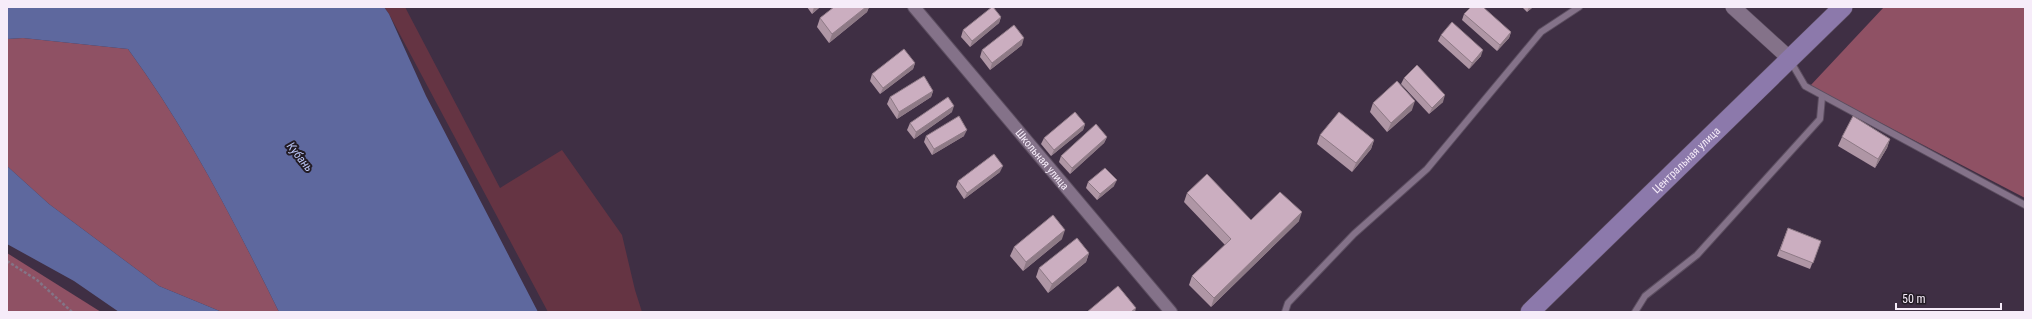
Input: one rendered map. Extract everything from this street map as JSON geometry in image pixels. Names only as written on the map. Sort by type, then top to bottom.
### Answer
[{"type":"main road","name":"Центральная улица","points":[[1530,312],[1843,7]]},
{"type":"street","name":"Школьная улица","points":[[914,7],[1171,312]]},
{"type":"street","points":[[1733,7],[1790,58]]},
{"type":"lane","points":[[1285,312],[1288,303],[1354,234],[1427,169],[1540,32],[1578,7]]},
{"type":"lane","points":[[1790,58],[1805,86],[1822,97],[2025,205]]},
{"type":"lane","points":[[1635,312],[1645,296],[1697,255],[1820,119],[1822,97]]},
{"type":"path","points":[[7,261],[37,280],[72,312]]},
{"type":"shaded area","points":[[384,7],[405,7],[500,188],[562,150],[622,235],[635,290],[642,312],[548,312]]},
{"type":"shaded area","points":[[1884,7],[2025,7],[2025,198],[1810,86]]},
{"type":"shaded area","points":[[23,38],[128,49],[170,111],[209,177],[279,312],[222,312],[159,286],[49,204],[7,166],[7,39]]},
{"type":"shaded area","points":[[7,253],[101,312],[7,312]]},
{"type":"water","name":"Кубань","points":[[7,7],[384,7],[389,14],[426,96],[538,312],[279,312],[209,177],[170,111],[128,49],[23,38],[7,39]]},
{"type":"water","points":[[7,166],[49,204],[159,286],[222,312],[119,312],[74,281],[7,244]]},
{"type":"building","points":[[834,7],[866,7],[832,34],[820,18]]},
{"type":"building","points":[[992,7],[1001,17],[972,41],[963,30]]},
{"type":"building","points":[[1471,7],[1483,7],[1511,32],[1500,45],[1464,14]]},
{"type":"building","points":[[1452,22],[1483,50],[1472,63],[1441,35]]},
{"type":"building","points":[[1014,25],[1024,38],[992,63],[982,50]]},
{"type":"building","points":[[904,49],[915,63],[883,88],[872,74]]},
{"type":"building","points":[[1417,65],[1445,95],[1432,108],[1404,78]]},
{"type":"building","points":[[924,76],[933,91],[899,112],[890,97]]},
{"type":"building","points":[[1397,81],[1415,101],[1391,123],[1373,103]]},
{"type":"building","points":[[948,97],[954,106],[916,132],[910,123]]},
{"type":"building","points":[[1075,112],[1085,124],[1054,150],[1044,138]]},
{"type":"building","points":[[1339,112],[1374,140],[1356,163],[1320,135]]},
{"type":"building","points":[[959,116],[967,130],[934,149],[926,136]]},
{"type":"building","points":[[1853,116],[1890,139],[1878,159],[1842,137]]},
{"type":"building","points":[[1096,124],[1107,137],[1072,168],[1061,156]]},
{"type":"building","points":[[994,154],[1003,166],[967,193],[958,181]]},
{"type":"building","points":[[1105,168],[1117,180],[1100,194],[1088,182]]},
{"type":"building","points":[[1207,174],[1251,220],[1280,192],[1302,212],[1214,298],[1192,276],[1231,239],[1187,193]]},
{"type":"building","points":[[1053,215],[1065,230],[1026,262],[1014,247]]},
{"type":"building","points":[[1788,228],[1821,241],[1813,263],[1780,250]]},
{"type":"building","points":[[1077,238],[1089,253],[1052,284],[1039,268]]},
{"type":"building","points":[[1118,286],[1136,308],[1131,312],[1087,312]]}]
